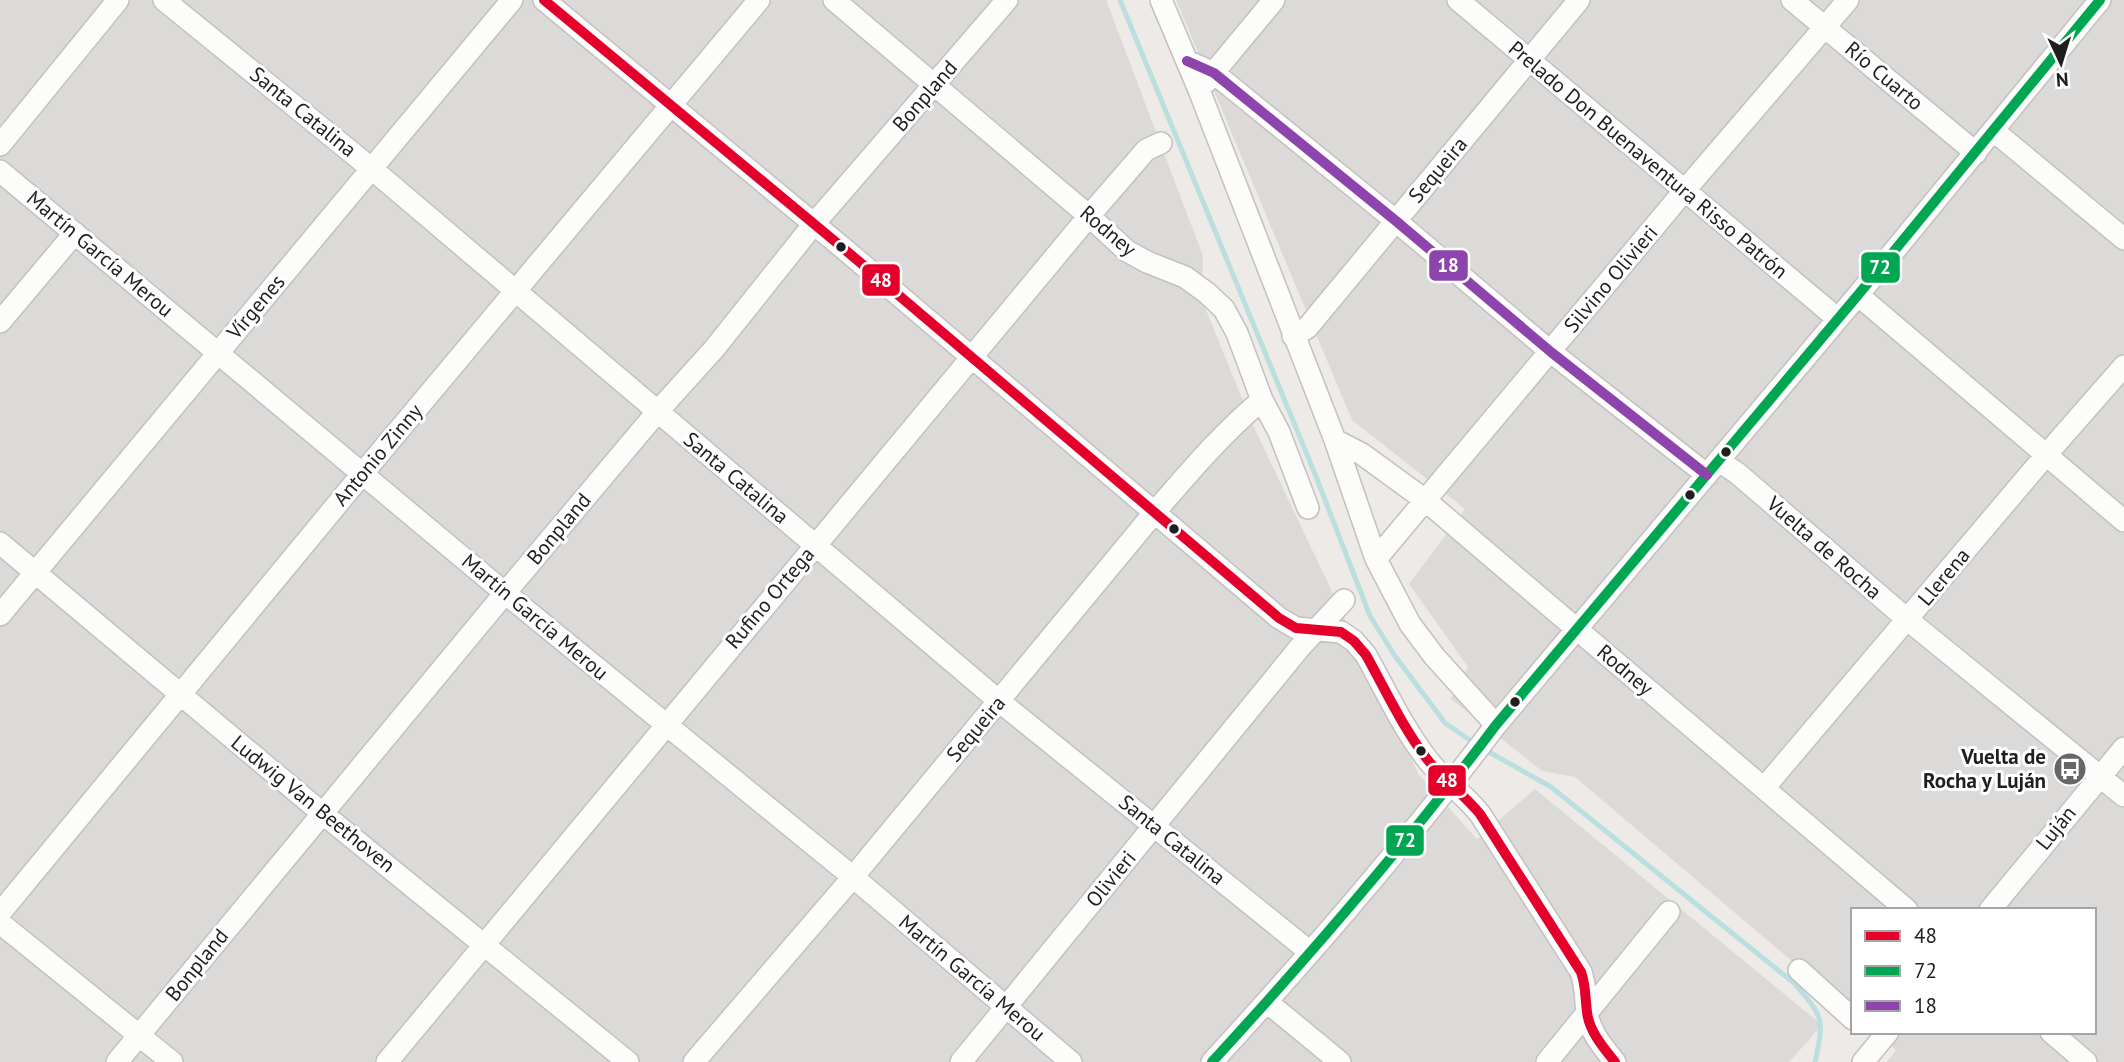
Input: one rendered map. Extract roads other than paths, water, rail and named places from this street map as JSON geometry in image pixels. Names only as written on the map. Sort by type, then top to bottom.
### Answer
[{"type":"street","points":[[0,145],[118,0]]},
{"type":"street","name":"Santa Catalina","points":[[164,0],[372,169],[999,701],[1310,952]]},
{"type":"street","name":"Vírgenes","points":[[0,615],[512,0]]},
{"type":"street","points":[[544,0],[1279,618],[1296,628],[1341,632],[1354,641],[1366,655],[1425,757],[1480,814],[1581,972],[1586,987],[1587,1014],[1600,1044],[1615,1062]]},
{"type":"street","name":"Antonio Zinny","points":[[0,913],[363,473],[759,0]]},
{"type":"street","name":"Rodney","points":[[834,0],[1127,251],[1185,277],[1224,309],[1237,333],[1262,400],[1279,432],[1308,508]]},
{"type":"street","name":"Bonpland","points":[[117,1062],[505,593],[658,411],[714,349],[813,225],[1007,0]]},
{"type":"street","points":[[1161,0],[1199,90],[1335,440],[1376,559],[1410,624],[1434,656],[1496,725]]},
{"type":"street","points":[[1199,90],[1274,0]]},
{"type":"street","name":"Prelado Don Buenaventura Risso Patrón","points":[[1458,0],[1838,319]]},
{"type":"street","name":"Sequeira","points":[[1293,336],[1307,328],[1579,0]]},
{"type":"street","name":"Río Cuarto","points":[[1792,0],[1976,153]]},
{"type":"street","name":"Silvino Olivieri","points":[[1376,559],[1848,0]]},
{"type":"street","points":[[1212,1062],[1310,952],[1450,785],[1496,725],[1858,295],[2100,0]]},
{"type":"street","name":"Vuelta de Rocha","points":[[1187,61],[1214,73],[1551,352],[1713,468],[1737,473],[1908,620],[2124,796]]},
{"type":"street","points":[[1994,131],[2124,239]]},
{"type":"street","name":"Rufino Ortega","points":[[387,1062],[1089,216],[1146,150],[1161,143]]},
{"type":"street","name":"Martín García Merou","points":[[0,171],[505,593],[853,877],[1071,1062]]},
{"type":"street","points":[[0,322],[75,233]]},
{"type":"street","points":[[1858,295],[2124,521]]},
{"type":"street","name":"Llerena","points":[[1764,788],[2124,366]]},
{"type":"street","name":"Sequeira","points":[[694,1062],[853,877],[1154,513],[1242,416],[1262,400]]},
{"type":"street","name":"Rodney","points":[[1335,440],[1362,454],[1425,500],[1905,908]]},
{"type":"street","name":"Ludwig Van Beethoven","points":[[0,543],[179,695],[628,1062]]},
{"type":"street","name":"Olivieri","points":[[961,1062],[1301,646],[1344,600]]},
{"type":"street","name":"Luján","points":[[1992,908],[2124,748]]},
{"type":"street","points":[[1547,1062],[1669,912]]},
{"type":"street","points":[[0,923],[172,1062]]},
{"type":"street","points":[[1799,970],[1851,1017]]},
{"type":"street","points":[[1267,1002],[1340,1062]]},
{"type":"street","points":[[2053,1034],[2086,1062]]},
{"type":"street","points":[[1863,1062],[1878,1036]]},
{"type":"waterway","points":[[1120,0],[1315,474],[1370,616],[1395,656],[1445,723],[1474,743]]},
{"type":"waterway","points":[[1482,748],[1551,787],[1794,983],[1811,1003],[1819,1018],[1820,1035],[1815,1062]]},
{"type":"place","name":"Vuelta de Rocha y Luján","points":[[2070,769]]}]
